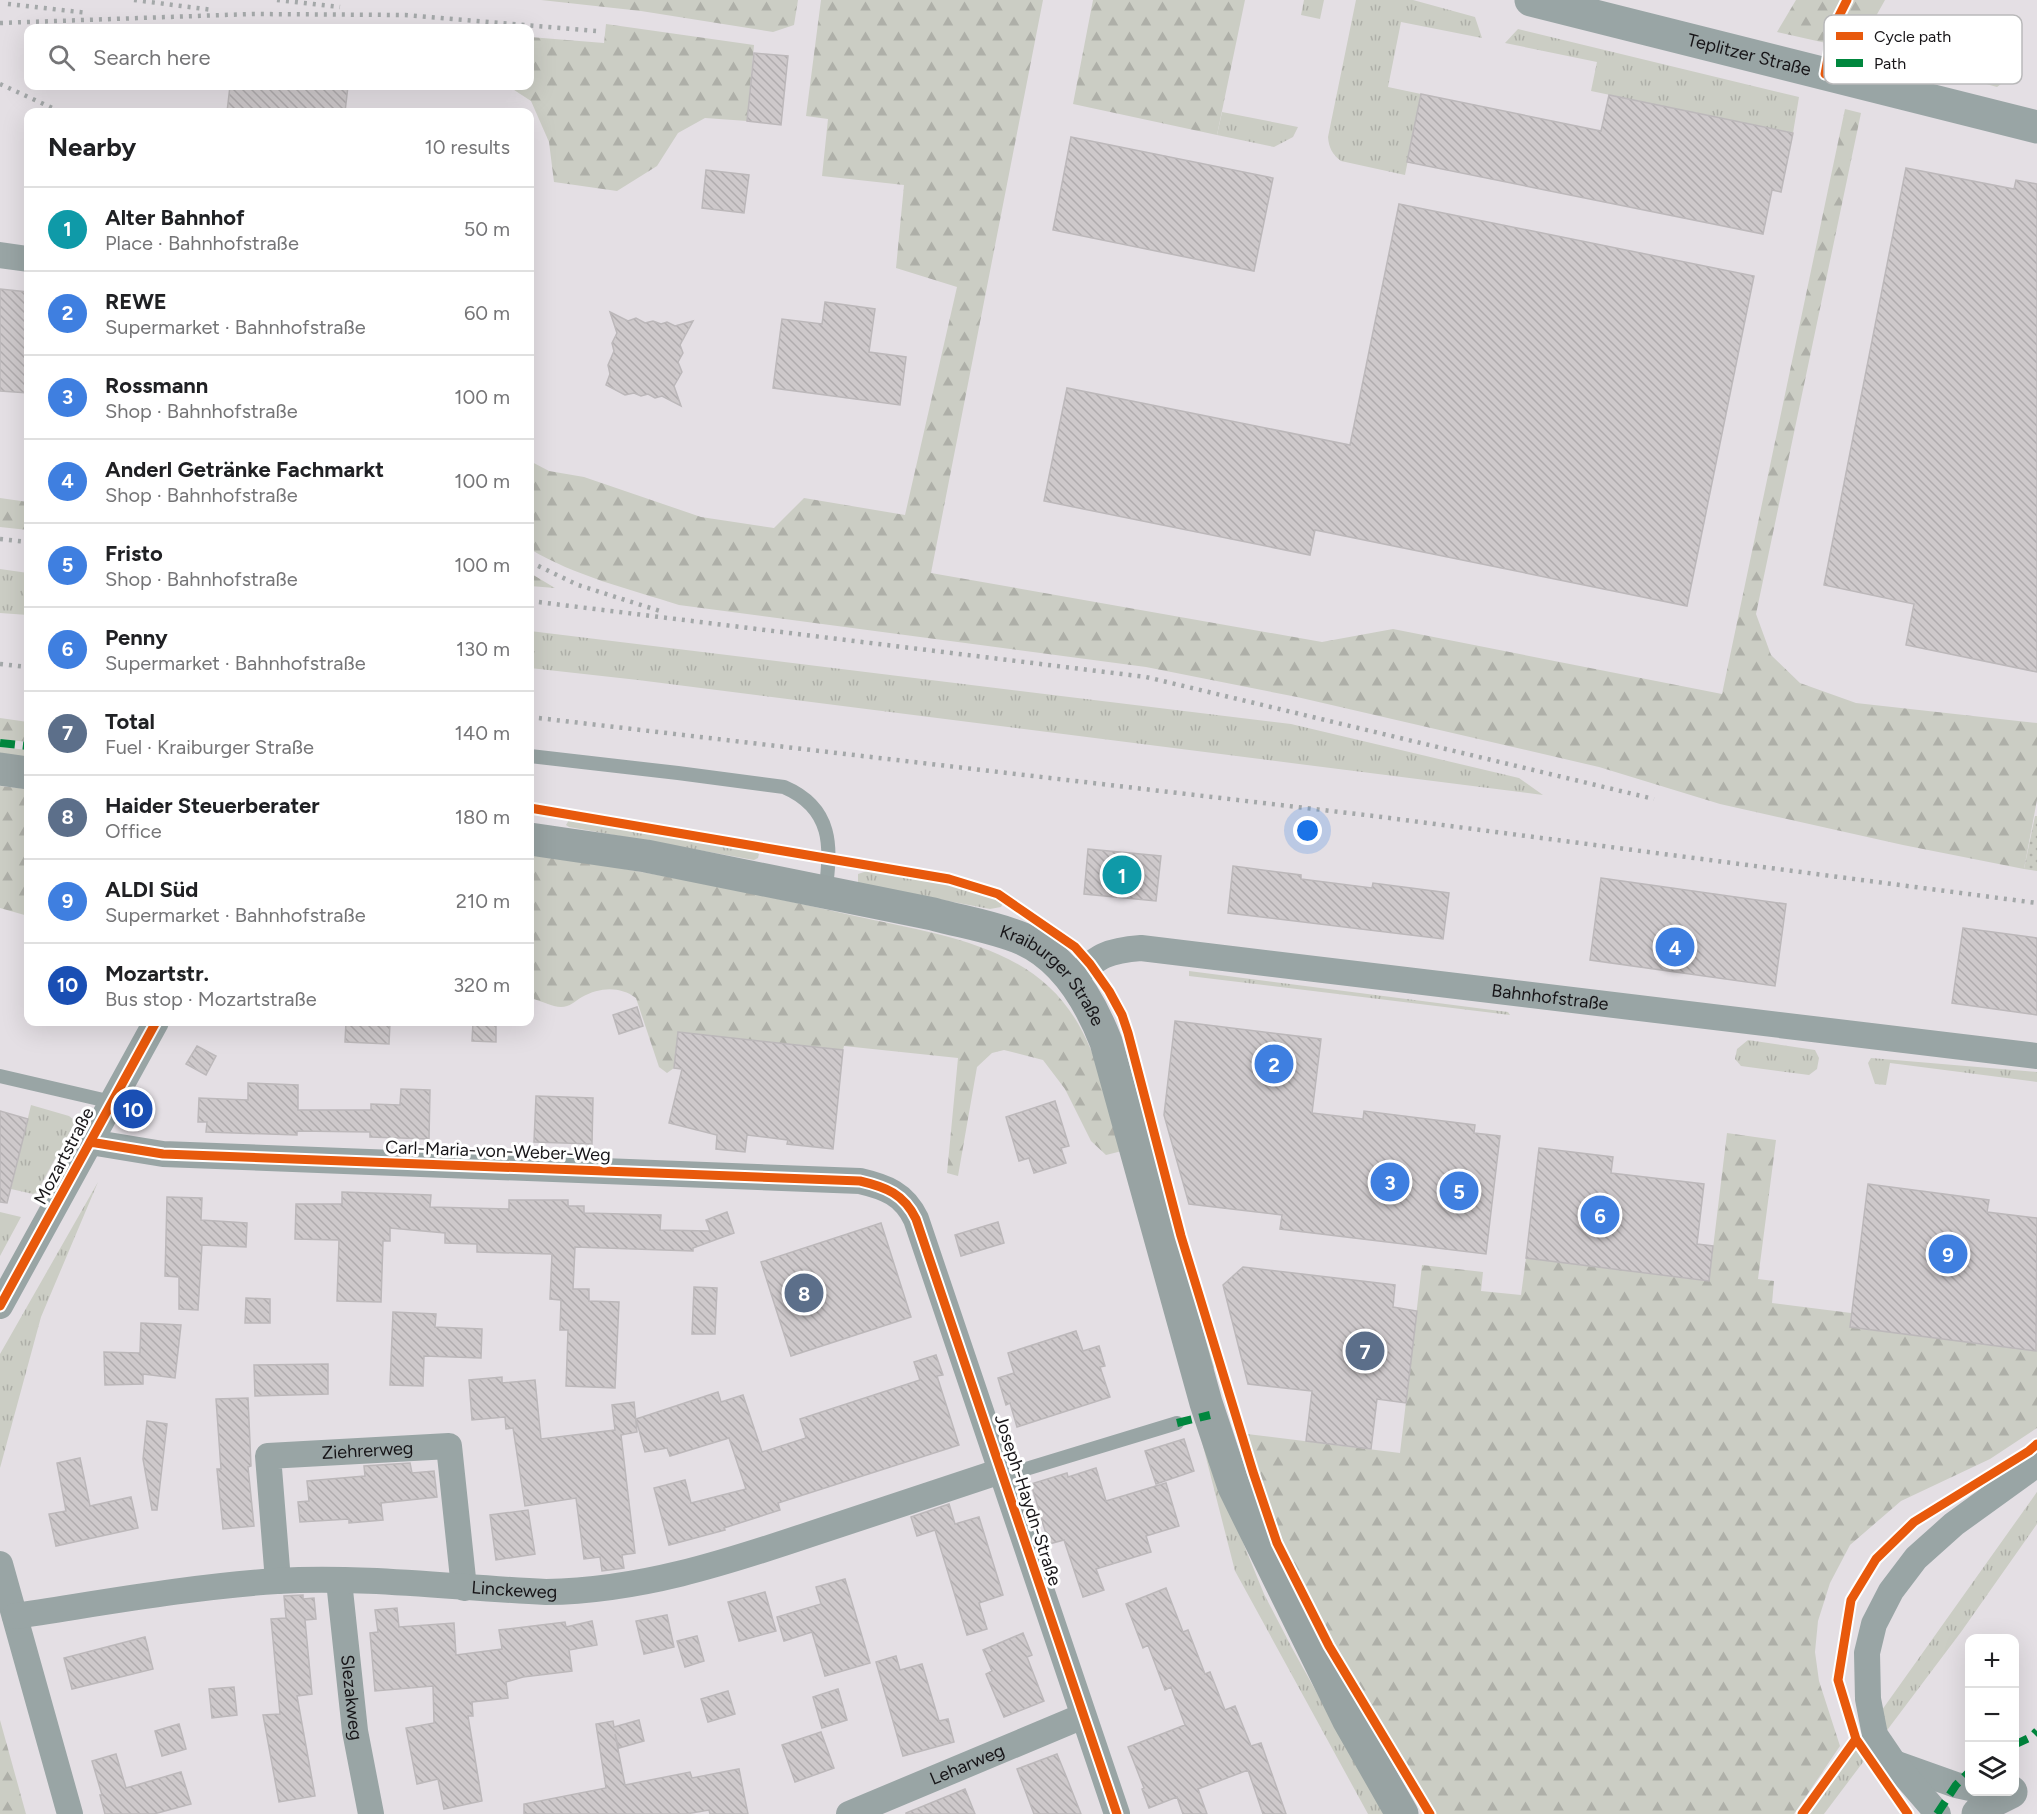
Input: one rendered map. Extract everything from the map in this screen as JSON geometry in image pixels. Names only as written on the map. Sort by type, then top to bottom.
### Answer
[{"type":"main road","points":[[0,770],[24,772]]},
{"type":"main road","name":"Kraiburger Straße","points":[[534,840],[646,856],[933,914],[1024,939],[1048,956],[1072,978],[1093,1011],[1106,1042],[1206,1403],[1234,1487],[1348,1719],[1402,1814]]},
{"type":"street","name":"Teplitzer Straße","points":[[1531,0],[1824,74]]},
{"type":"street","name":"Teplitzer Straße","points":[[1866,84],[2037,127]]},
{"type":"street","points":[[0,255],[24,258]]},
{"type":"street","name":"Bahnhofstraße","points":[[1072,978],[1101,956],[1117,950],[1141,948],[2037,1056]]},
{"type":"street","name":"Mozartstraße","points":[[0,1306],[154,1026]]},
{"type":"street","name":"Carl-Maria-von-Weber-Weg","points":[[90,1142],[163,1154],[860,1181],[880,1185],[902,1198]]},
{"type":"street","name":"Joseph-Haydn-Straße","points":[[902,1198],[916,1219],[1117,1814]]},
{"type":"street","name":"Ziehrerweg","points":[[278,1581],[268,1456],[449,1446],[464,1588]]},
{"type":"street","points":[[1938,1814],[1894,1762],[1875,1735],[1868,1699],[1867,1653],[1874,1624],[1891,1591],[1916,1558],[1954,1524],[2037,1464]]},
{"type":"street","name":"Linckeweg","points":[[15,1616],[186,1590],[278,1581],[374,1581],[464,1588],[571,1592],[662,1578],[742,1557],[1002,1474]]},
{"type":"street","points":[[0,1564],[70,1814]]},
{"type":"street","name":"Slezakweg","points":[[339,1581],[355,1731],[371,1814]]},
{"type":"street","name":"Leharweg","points":[[849,1814],[1083,1716]]},
{"type":"street","points":[[1894,1762],[1965,1787]]},
{"type":"lane","points":[[534,756],[678,772],[784,787],[800,794],[812,806],[828,839],[830,860],[825,892]]},
{"type":"lane","points":[[0,1076],[112,1102]]},
{"type":"lane","points":[[1002,1474],[1177,1423]]},
{"type":"green space","points":[[541,0],[798,0],[794,25],[773,32],[641,11]]},
{"type":"green space","points":[[821,0],[1043,0],[931,573],[1322,642],[1393,629],[1722,694],[1845,109],[1861,113],[1756,614],[1771,655],[1800,683],[1856,703],[2037,723],[2037,800],[2024,869],[1903,845],[1720,804],[1599,767],[1297,697],[1146,667],[679,605],[565,567],[534,551],[534,463],[549,471],[584,477],[701,517],[774,528],[804,498],[905,515],[957,287],[896,268],[904,185],[822,176],[828,119],[806,116]]},
{"type":"green space","points":[[1093,0],[1245,0],[1217,135],[1073,104]]},
{"type":"green space","points":[[1304,0],[1324,0],[1320,19],[1301,15]]},
{"type":"green space","points":[[1356,0],[1413,0],[1475,17],[1482,38],[1401,22],[1388,87],[1421,94],[1405,175],[1341,161],[1333,153],[1329,144],[1328,137]]},
{"type":"green space","points":[[1796,0],[1885,0],[1877,15],[1824,15],[1824,43],[1777,32]]},
{"type":"green space","points":[[606,24],[754,45],[747,121],[705,118],[678,133],[657,166],[617,191],[554,182],[549,142],[531,101],[514,90],[534,90],[534,37],[604,43]]},
{"type":"green space","points":[[1518,29],[1799,97],[1793,133],[1591,91],[1597,62],[1505,43]]},
{"type":"green space","points":[[1222,112],[1298,127],[1293,137],[1274,147],[1217,135]]},
{"type":"green space","points":[[0,498],[24,501],[24,530],[0,527]]},
{"type":"green space","points":[[0,569],[24,572],[24,615],[0,613]]},
{"type":"green space","points":[[534,575],[555,588],[534,586]]},
{"type":"green space","points":[[534,631],[1291,724],[1519,778],[1543,795],[534,668]]},
{"type":"green space","points":[[0,718],[24,721],[24,742],[0,739]]},
{"type":"green space","points":[[0,747],[24,750],[24,757],[0,754]]},
{"type":"green space","points":[[0,786],[24,789],[24,915],[0,908]]},
{"type":"green space","points":[[2035,816],[2037,816],[2037,871],[2024,869]]},
{"type":"green space","points":[[569,820],[755,851],[759,854],[754,860],[569,827],[566,825]]},
{"type":"green space","points":[[534,854],[612,866],[931,932],[958,939],[1007,958],[1029,971],[1049,987],[1064,1004],[1088,1042],[1104,1085],[1122,1151],[1106,1155],[1091,1141],[1065,1089],[1043,1060],[1004,1050],[992,1053],[977,1067],[958,1176],[947,1173],[958,1058],[844,1046],[843,1050],[678,1032],[674,1068],[667,1073],[659,1067],[636,998],[630,994],[610,989],[596,991],[570,1005],[554,1006],[534,999]]},
{"type":"green space","points":[[870,870],[956,885],[1003,903],[1001,907],[990,909],[858,884],[858,874]]},
{"type":"green space","points":[[1189,971],[1508,1012],[1510,1015],[1189,976]]},
{"type":"green space","points":[[1748,1040],[1815,1050],[1819,1058],[1817,1069],[1809,1075],[1741,1066],[1735,1059],[1737,1049]]},
{"type":"green space","points":[[1871,1058],[2037,1072],[2037,1082],[1890,1063],[1886,1085],[1875,1084],[1868,1063]]},
{"type":"green space","points":[[31,1105],[69,1116],[74,1120],[74,1124],[37,1192],[33,1194],[11,1189]]},
{"type":"green space","points":[[1143,1118],[1147,1119],[1176,1233]]},
{"type":"green space","points":[[1727,1133],[1776,1140],[1758,1279],[1774,1281],[1772,1303],[1851,1313],[1850,1327],[2035,1351],[2037,1341],[2037,1428],[1990,1459],[1901,1501],[1850,1545],[1830,1583],[1818,1621],[1815,1652],[1819,1681],[1840,1746],[1794,1814],[1434,1814],[1362,1695],[1311,1603],[1275,1521],[1247,1434],[1400,1453],[1422,1265],[1483,1272],[1481,1291],[1521,1295],[1526,1258],[1709,1281]]},
{"type":"green space","points":[[98,1182],[41,1317],[0,1468],[0,1354]]},
{"type":"green space","points":[[0,1212],[21,1217],[0,1256]]},
{"type":"green space","points":[[1192,1296],[1196,1298],[1216,1364],[1212,1369]]},
{"type":"green space","points":[[1202,1442],[1264,1594],[1384,1814],[1368,1814],[1235,1571]]},
{"type":"green space","points":[[2037,1492],[2037,1524],[1961,1632],[1824,1814],[1808,1814]]},
{"type":"green space","points":[[0,1720],[26,1814],[0,1814]]},
{"type":"building","points":[[754,53],[788,56],[781,125],[747,121]]},
{"type":"building","points":[[230,90],[348,90],[345,108],[227,108]]},
{"type":"building","points":[[1421,94],[1601,131],[1609,95],[1793,133],[1781,192],[1772,190],[1763,234],[1407,162]]},
{"type":"building","points":[[1071,137],[1273,178],[1254,271],[1053,230]]},
{"type":"building","points":[[1906,168],[2014,189],[2016,180],[2037,184],[2037,672],[1906,645],[1914,604],[1824,585]]},
{"type":"building","points":[[706,170],[749,175],[744,213],[702,208]]},
{"type":"building","points":[[1399,204],[1754,276],[1687,606],[1315,530],[1310,555],[1044,501],[1067,388],[1350,445]]},
{"type":"building","points":[[0,289],[24,292],[24,393],[0,391]]},
{"type":"building","points":[[825,302],[875,309],[869,352],[906,357],[900,405],[773,388],[782,319],[822,324]]},
{"type":"building","points":[[610,312],[628,321],[636,318],[645,323],[667,322],[675,326],[693,321],[680,345],[683,353],[678,362],[682,372],[674,386],[681,406],[662,396],[655,398],[648,394],[641,396],[634,393],[625,395],[606,385],[610,374],[608,365],[614,351],[612,343],[617,333]]},
{"type":"building","points":[[1088,849],[1161,856],[1156,901],[1084,894]]},
{"type":"building","points":[[1233,866],[1301,875],[1301,879],[1372,888],[1373,883],[1449,893],[1443,939],[1228,913]]},
{"type":"building","points":[[1601,878],[1786,904],[1775,986],[1590,960]]},
{"type":"building","points":[[1963,928],[2037,938],[2037,1015],[1952,1003]]},
{"type":"building","points":[[637,1007],[643,1026],[619,1034],[613,1015]]},
{"type":"building","points":[[1175,1021],[1321,1039],[1312,1113],[1363,1119],[1364,1111],[1475,1125],[1474,1133],[1500,1136],[1486,1254],[1280,1229],[1282,1215],[1189,1204],[1164,1115]]},
{"type":"building","points":[[346,1026],[390,1026],[389,1044],[345,1042]]},
{"type":"building","points":[[473,1026],[496,1026],[496,1042],[472,1041]]},
{"type":"building","points":[[678,1032],[843,1050],[833,1149],[787,1144],[788,1140],[747,1135],[745,1152],[716,1149],[717,1135],[669,1123],[682,1069],[674,1068]]},
{"type":"building","points":[[197,1046],[216,1056],[206,1075],[186,1064]]},
{"type":"building","points":[[248,1083],[298,1085],[298,1110],[371,1110],[371,1104],[400,1105],[401,1089],[430,1090],[429,1139],[370,1137],[370,1132],[297,1131],[297,1135],[206,1132],[207,1122],[198,1122],[199,1098],[248,1100]]},
{"type":"building","points":[[536,1096],[593,1098],[592,1144],[534,1142]]},
{"type":"building","points":[[1055,1101],[1069,1146],[1061,1148],[1066,1163],[1034,1173],[1029,1158],[1019,1161],[1006,1117]]},
{"type":"building","points":[[0,1111],[28,1119],[7,1203],[0,1202]]},
{"type":"building","points":[[1539,1148],[1613,1157],[1611,1173],[1704,1184],[1697,1244],[1713,1246],[1709,1281],[1526,1258]]},
{"type":"building","points":[[1868,1184],[1989,1200],[1987,1212],[2037,1218],[2036,1351],[1850,1327]]},
{"type":"building","points":[[342,1192],[431,1195],[430,1207],[509,1209],[509,1200],[568,1200],[568,1206],[584,1206],[584,1213],[661,1215],[660,1230],[710,1231],[706,1220],[727,1212],[734,1233],[693,1248],[693,1251],[575,1247],[573,1289],[589,1289],[589,1301],[619,1302],[615,1388],[566,1386],[568,1330],[560,1330],[561,1300],[550,1299],[552,1254],[477,1252],[477,1244],[445,1243],[445,1233],[390,1228],[390,1241],[383,1241],[381,1302],[337,1301],[339,1240],[295,1239],[296,1204],[342,1204]]},
{"type":"building","points":[[167,1197],[202,1198],[201,1220],[247,1223],[246,1247],[202,1245],[198,1310],[179,1309],[179,1277],[165,1276]]},
{"type":"building","points":[[998,1222],[1004,1243],[961,1256],[955,1235]]},
{"type":"building","points":[[881,1223],[911,1317],[791,1356],[761,1262]]},
{"type":"building","points":[[1243,1267],[1395,1285],[1393,1307],[1417,1311],[1406,1403],[1377,1399],[1371,1449],[1306,1441],[1312,1391],[1248,1384],[1223,1285]]},
{"type":"building","points":[[694,1287],[717,1288],[715,1334],[692,1334]]},
{"type":"building","points":[[246,1298],[270,1299],[270,1323],[245,1323]]},
{"type":"building","points":[[393,1312],[436,1314],[435,1327],[482,1329],[481,1358],[424,1356],[423,1386],[390,1385]]},
{"type":"building","points":[[141,1323],[181,1325],[175,1378],[143,1374],[143,1384],[105,1385],[104,1352],[140,1353]]},
{"type":"building","points":[[1076,1331],[1083,1351],[1099,1346],[1105,1366],[1100,1367],[1110,1397],[1017,1427],[1010,1403],[1006,1405],[998,1378],[1014,1373],[1008,1353]]},
{"type":"building","points":[[936,1355],[943,1375],[937,1376],[959,1445],[778,1503],[780,1510],[724,1528],[725,1530],[669,1545],[654,1488],[685,1480],[691,1503],[746,1489],[729,1438],[670,1456],[667,1448],[645,1452],[636,1419],[718,1392],[721,1402],[743,1395],[762,1452],[806,1438],[800,1419],[920,1380],[914,1362]]},
{"type":"building","points":[[328,1364],[328,1394],[255,1396],[254,1365]]},
{"type":"building","points":[[502,1377],[502,1383],[535,1380],[541,1439],[615,1430],[612,1405],[634,1402],[637,1432],[621,1435],[635,1553],[622,1555],[624,1568],[602,1571],[600,1557],[584,1559],[576,1498],[525,1506],[513,1428],[506,1429],[505,1417],[472,1420],[469,1380]]},
{"type":"building","points":[[248,1398],[251,1466],[248,1467],[254,1526],[223,1529],[217,1469],[221,1469],[216,1399]]},
{"type":"building","points":[[147,1421],[167,1424],[157,1510],[152,1510],[143,1459]]},
{"type":"building","points":[[1184,1439],[1194,1471],[1156,1484],[1145,1451]]},
{"type":"building","points":[[80,1458],[90,1506],[131,1497],[138,1528],[56,1546],[49,1514],[66,1511],[57,1463]]},
{"type":"building","points":[[410,1463],[412,1473],[434,1471],[437,1497],[381,1503],[383,1520],[349,1523],[349,1519],[300,1522],[298,1502],[309,1501],[307,1481],[365,1476],[364,1466]]},
{"type":"building","points":[[1096,1468],[1106,1501],[1166,1483],[1179,1526],[1146,1536],[1151,1552],[1096,1569],[1104,1590],[1083,1597],[1064,1540],[1049,1544],[1031,1484],[1067,1473],[1068,1477]]},
{"type":"building","points":[[949,1504],[955,1524],[979,1517],[1003,1595],[979,1603],[987,1629],[967,1635],[935,1530],[917,1536],[911,1517]]},
{"type":"building","points":[[528,1510],[535,1554],[496,1560],[490,1515]]},
{"type":"building","points":[[845,1579],[870,1663],[825,1676],[812,1632],[784,1641],[777,1617],[821,1604],[816,1587]]},
{"type":"building","points":[[1166,1588],[1183,1632],[1188,1630],[1205,1674],[1210,1672],[1225,1710],[1235,1706],[1251,1746],[1261,1743],[1286,1814],[1263,1814],[1248,1770],[1198,1789],[1207,1814],[1183,1814],[1177,1797],[1149,1808],[1128,1747],[1185,1725],[1171,1687],[1165,1690],[1148,1645],[1143,1648],[1126,1604]]},
{"type":"building","points":[[765,1592],[776,1631],[739,1641],[728,1602]]},
{"type":"building","points":[[303,1595],[303,1599],[314,1598],[316,1619],[305,1620],[312,1694],[297,1696],[315,1796],[279,1802],[263,1715],[280,1714],[271,1619],[286,1618],[284,1596]]},
{"type":"building","points":[[397,1608],[399,1627],[454,1623],[456,1655],[502,1649],[499,1630],[565,1622],[566,1627],[592,1621],[597,1645],[569,1650],[572,1671],[523,1677],[506,1682],[508,1698],[472,1702],[473,1716],[468,1716],[482,1801],[444,1809],[438,1779],[417,1784],[406,1728],[434,1723],[433,1686],[375,1691],[370,1633],[378,1632],[375,1610]]},
{"type":"building","points":[[667,1615],[674,1647],[644,1654],[636,1621]]},
{"type":"building","points":[[1023,1633],[1032,1655],[1027,1657],[1044,1701],[1004,1717],[986,1674],[992,1671],[983,1650]]},
{"type":"building","points":[[697,1636],[704,1661],[685,1667],[677,1641]]},
{"type":"building","points":[[145,1637],[153,1669],[72,1689],[64,1658]]},
{"type":"building","points":[[896,1656],[900,1670],[922,1664],[939,1721],[948,1719],[954,1742],[903,1756],[876,1662]]},
{"type":"building","points":[[234,1687],[237,1715],[212,1718],[209,1689]]},
{"type":"building","points":[[838,1689],[847,1720],[822,1728],[813,1697]]},
{"type":"building","points":[[728,1691],[735,1714],[708,1722],[701,1699]]},
{"type":"building","points":[[639,1720],[644,1741],[619,1748],[615,1734],[625,1785],[690,1772],[692,1778],[739,1769],[748,1814],[710,1814],[709,1810],[686,1814],[524,1814],[524,1804],[606,1788],[596,1724],[613,1721],[614,1727]]},
{"type":"building","points":[[179,1724],[186,1749],[162,1756],[155,1731]]},
{"type":"building","points":[[821,1732],[834,1768],[795,1782],[782,1745]]},
{"type":"building","points":[[116,1754],[126,1788],[181,1772],[191,1804],[154,1814],[105,1814],[92,1761]]},
{"type":"building","points":[[1057,1754],[1081,1814],[1034,1814],[1017,1769]]},
{"type":"building","points":[[965,1789],[975,1814],[906,1814],[906,1813]]},
{"type":"railway","points":[[134,0],[213,10]]},
{"type":"railway","points":[[277,0],[340,7]]},
{"type":"railway","points":[[8,4],[88,13]]},
{"type":"railway","points":[[0,23],[252,14],[405,15],[512,24]]},
{"type":"railway","points":[[534,26],[596,31]]},
{"type":"railway","points":[[0,84],[52,108]]},
{"type":"railway","points":[[0,539],[24,542]]},
{"type":"railway","points":[[534,564],[578,585],[660,611]]},
{"type":"railway","points":[[534,601],[1146,677],[1654,799]]},
{"type":"railway","points":[[0,664],[24,667]]},
{"type":"railway","points":[[534,717],[1374,816],[2037,903]]},
{"type":"marked path","points":[[0,743],[24,746]]},
{"type":"marked path","points":[[1177,1423],[1210,1415]]},
{"type":"marked path","points":[[2019,1743],[2037,1731]]},
{"type":"marked path","points":[[1937,1814],[1956,1785],[1965,1776]]},
{"type":"cycle path","points":[[1840,15],[1847,0]]},
{"type":"cycle path","points":[[534,809],[949,879],[998,894],[1075,947],[1109,991],[1122,1015],[1181,1236],[1277,1543],[1329,1646],[1430,1814]]},
{"type":"cycle path","points":[[0,1306],[154,1026]]},
{"type":"cycle path","points":[[90,1142],[163,1154],[860,1181],[893,1193],[906,1203],[916,1219],[1117,1814]]},
{"type":"cycle path","points":[[1802,1814],[1856,1739],[1838,1680],[1851,1600],[1876,1559],[1914,1522],[2037,1444]]},
{"type":"cycle path","points":[[1856,1739],[1908,1814]]},
{"type":"place","name":"Alter Bahnhof","points":[[1122,875]]},
{"type":"place","name":"Anderl Getränke Fachmarkt","points":[[1675,947]]},
{"type":"place","name":"REWE","points":[[1274,1064]]},
{"type":"place","name":"Mozartstr.","points":[[133,1109]]},
{"type":"place","name":"Rossmann","points":[[1390,1182]]},
{"type":"place","name":"Fristo","points":[[1459,1191]]},
{"type":"place","name":"Penny","points":[[1600,1215]]},
{"type":"place","name":"ALDI Süd","points":[[1948,1254]]},
{"type":"place","name":"Haider Steuerberater","points":[[804,1293]]},
{"type":"place","name":"Total","points":[[1365,1351]]}]
